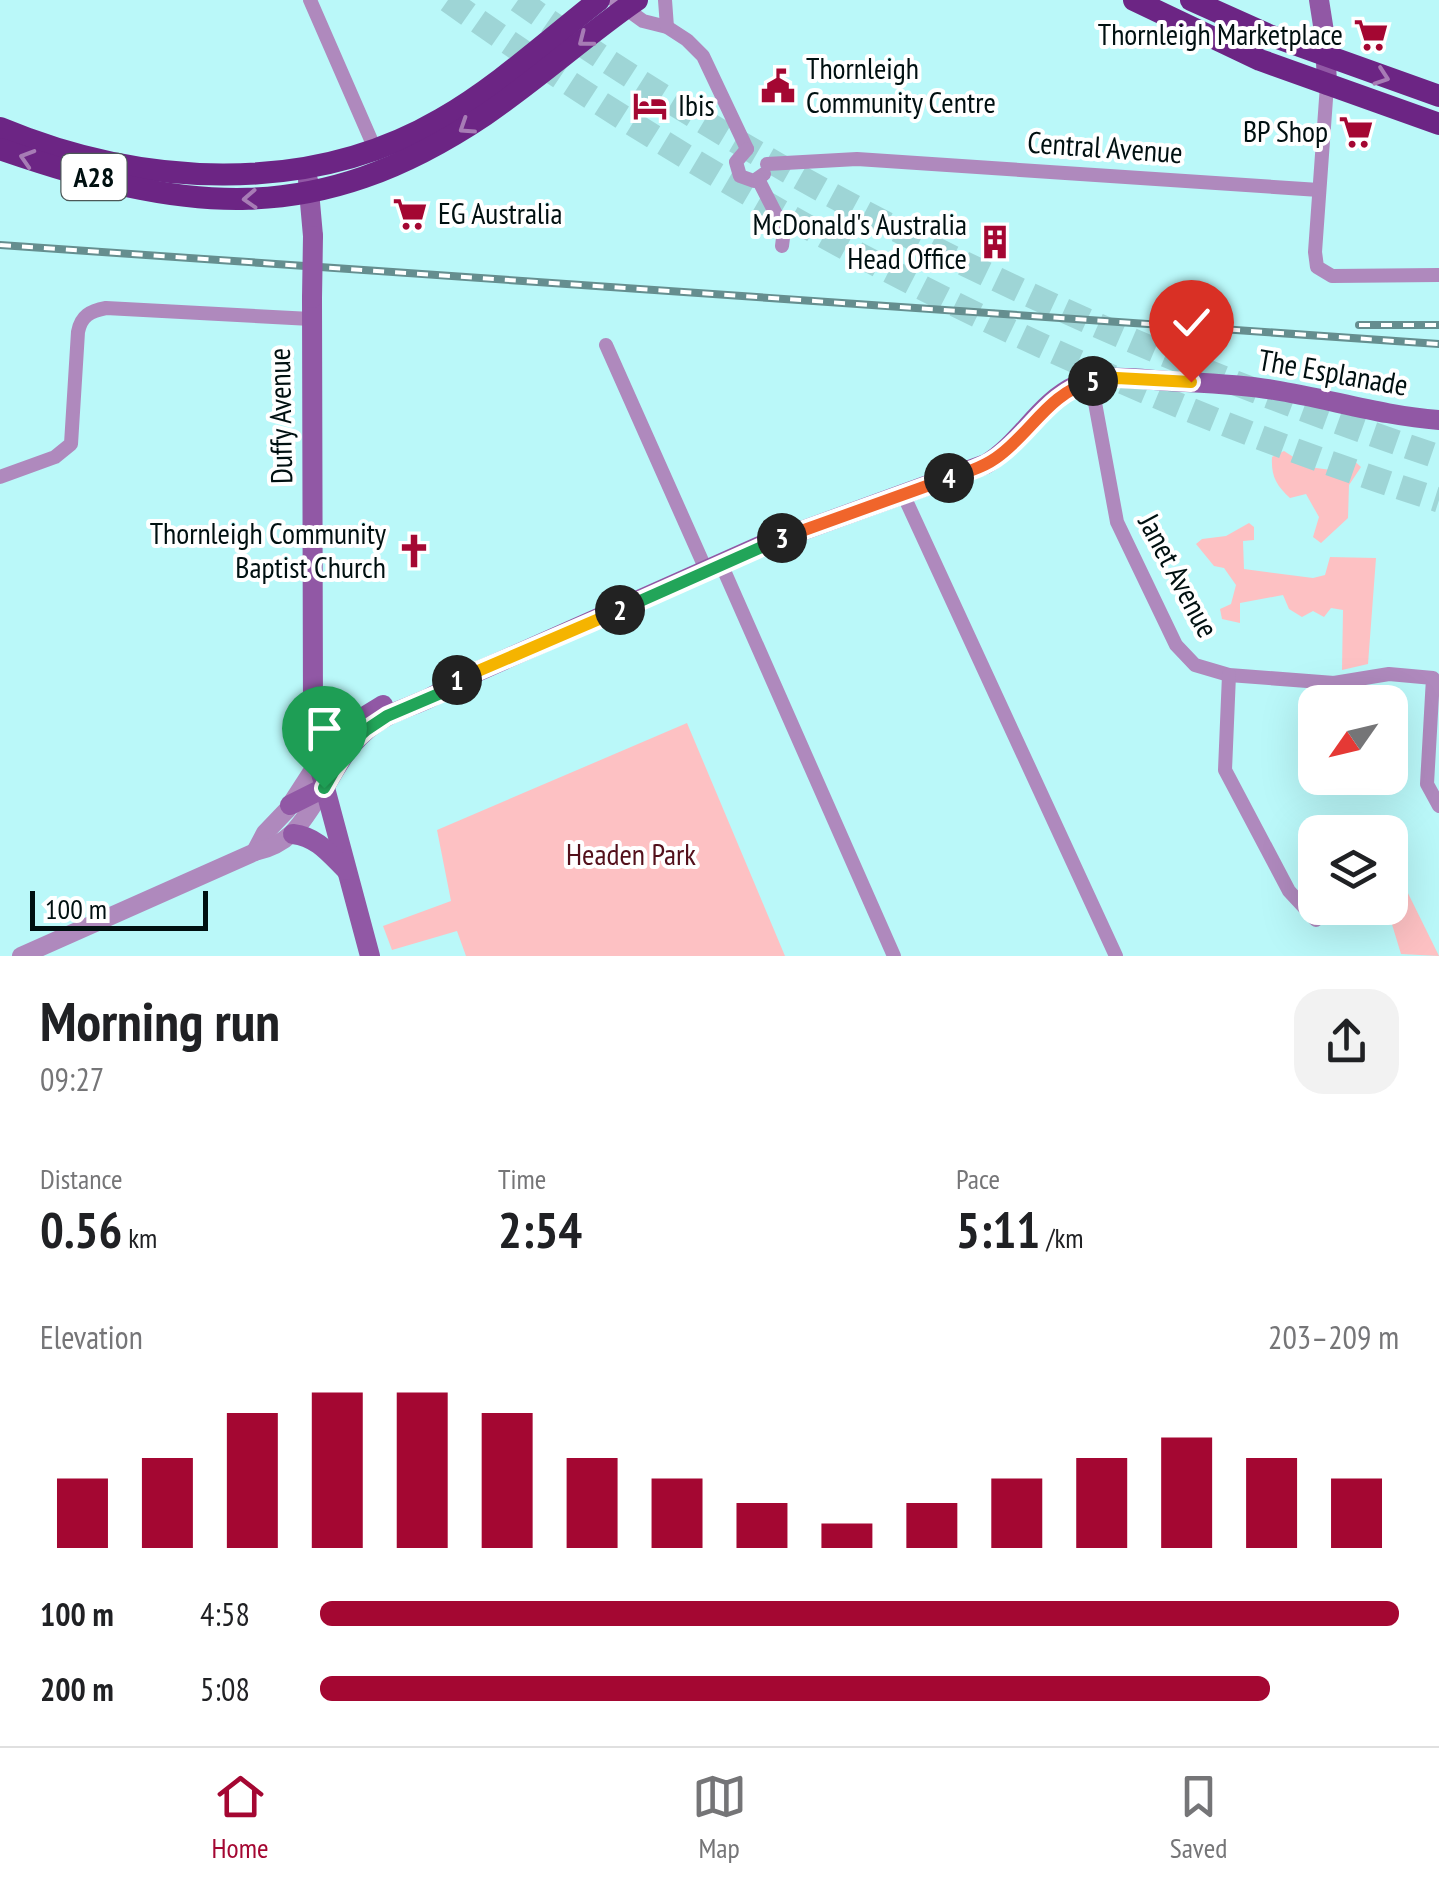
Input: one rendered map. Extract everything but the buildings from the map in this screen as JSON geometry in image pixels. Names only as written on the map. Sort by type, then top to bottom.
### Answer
[{"type":"highway","name":"A28","points":[[0,128],[113,161],[184,174],[244,175],[308,168],[375,149],[442,119],[599,0]]},
{"type":"highway","points":[[1134,0],[1220,43],[1439,124]]},
{"type":"highway","points":[[1191,0],[1326,57],[1439,96]]},
{"type":"highway","name":"A28","points":[[0,149],[104,180],[190,198],[254,200],[310,193],[381,171],[450,137],[544,72],[625,3]]},
{"type":"main road","points":[[1319,0],[1327,85]]},
{"type":"main road","name":"Duffy Avenue","points":[[308,168],[313,236],[313,712],[324,788],[370,956]]},
{"type":"main road","name":"The Esplanade","points":[[318,762],[344,729],[366,713],[436,683],[452,682],[760,546],[994,459],[1047,405],[1068,390],[1091,381],[1117,378],[1271,389],[1393,416],[1439,420]]},
{"type":"main road","name":"The Esplanade","points":[[324,788],[348,746],[377,722],[441,693],[452,682]]},
{"type":"main road","points":[[318,762],[348,746]]},
{"type":"main road","points":[[290,806],[324,788]]},
{"type":"main road","points":[[292,834],[318,842],[347,872]]},
{"type":"street","points":[[310,0],[375,149]]},
{"type":"street","points":[[665,0],[668,27]]},
{"type":"street","points":[[625,3],[643,21],[668,27],[703,56],[747,150]]},
{"type":"street","points":[[1327,85],[1314,260],[1320,272],[1332,276],[1439,275]]},
{"type":"street","points":[[747,150],[760,152],[767,164],[758,179],[748,181],[737,172],[737,158],[747,150]]},
{"type":"street","name":"Central Avenue","points":[[767,164],[857,159],[1319,190]]},
{"type":"street","points":[[758,179],[784,230],[782,246]]},
{"type":"street","points":[[0,477],[55,457],[70,444],[78,332],[88,313],[106,308],[311,309]]},
{"type":"street","points":[[606,345],[894,956]]},
{"type":"street","name":"Janet Avenue","points":[[1091,381],[1117,522],[1176,645],[1195,664],[1230,675],[1334,683],[1389,674],[1433,678],[1426,784],[1439,806]]},
{"type":"street","points":[[903,494],[1116,956]]},
{"type":"street","points":[[1230,675],[1225,770],[1298,900]]},
{"type":"street","points":[[256,852],[265,833],[290,806],[318,762]]},
{"type":"street","points":[[21,956],[256,852],[277,848],[292,834],[324,788]]},
{"type":"green space","points":[[1284,451],[1309,467],[1331,470],[1351,458],[1361,467],[1349,485],[1348,518],[1321,543],[1313,537],[1319,517],[1306,494],[1290,498],[1275,480],[1272,457]]},
{"type":"green space","points":[[1249,523],[1254,527],[1254,540],[1243,541],[1244,569],[1313,578],[1325,575],[1330,557],[1376,558],[1368,664],[1342,670],[1343,610],[1331,608],[1324,617],[1313,611],[1302,617],[1289,609],[1283,595],[1240,603],[1240,623],[1222,619],[1220,609],[1231,604],[1236,585],[1224,568],[1214,566],[1196,544],[1202,539],[1226,536]]},
{"type":"green space","name":"Headen Park","points":[[687,723],[785,956],[466,956],[457,931],[392,950],[383,926],[451,901],[437,830]]},
{"type":"green space","points":[[1408,893],[1439,956],[1401,954],[1392,925],[1408,925]]},
{"type":"tunnel","points":[[448,0],[681,153],[924,289],[1177,405],[1439,500]]},
{"type":"tunnel","points":[[518,0],[735,140],[962,262],[1197,368],[1439,457]]},
{"type":"railway","points":[[0,245],[1439,344]]},
{"type":"railway","points":[[1359,325],[1439,325]]},
{"type":"place","name":"Thornleigh Marketplace","points":[[1371,35]]},
{"type":"place","name":"Thornleigh Community Centre","points":[[778,86]]},
{"type":"place","name":"Ibis","points":[[650,106]]},
{"type":"place","name":"BP Shop","points":[[1356,132]]},
{"type":"place","name":"EG Australia","points":[[410,214]]},
{"type":"place","name":"McDonald's Australia Head Office","points":[[995,242]]},
{"type":"place","name":"Thornleigh Community Baptist Church","points":[[414,551]]},
{"type":"route","points":[[324,788],[348,746],[387,716],[441,693],[452,682],[760,546],[986,464],[1003,453],[1047,405],[1078,385],[1104,378],[1191,382]]}]
